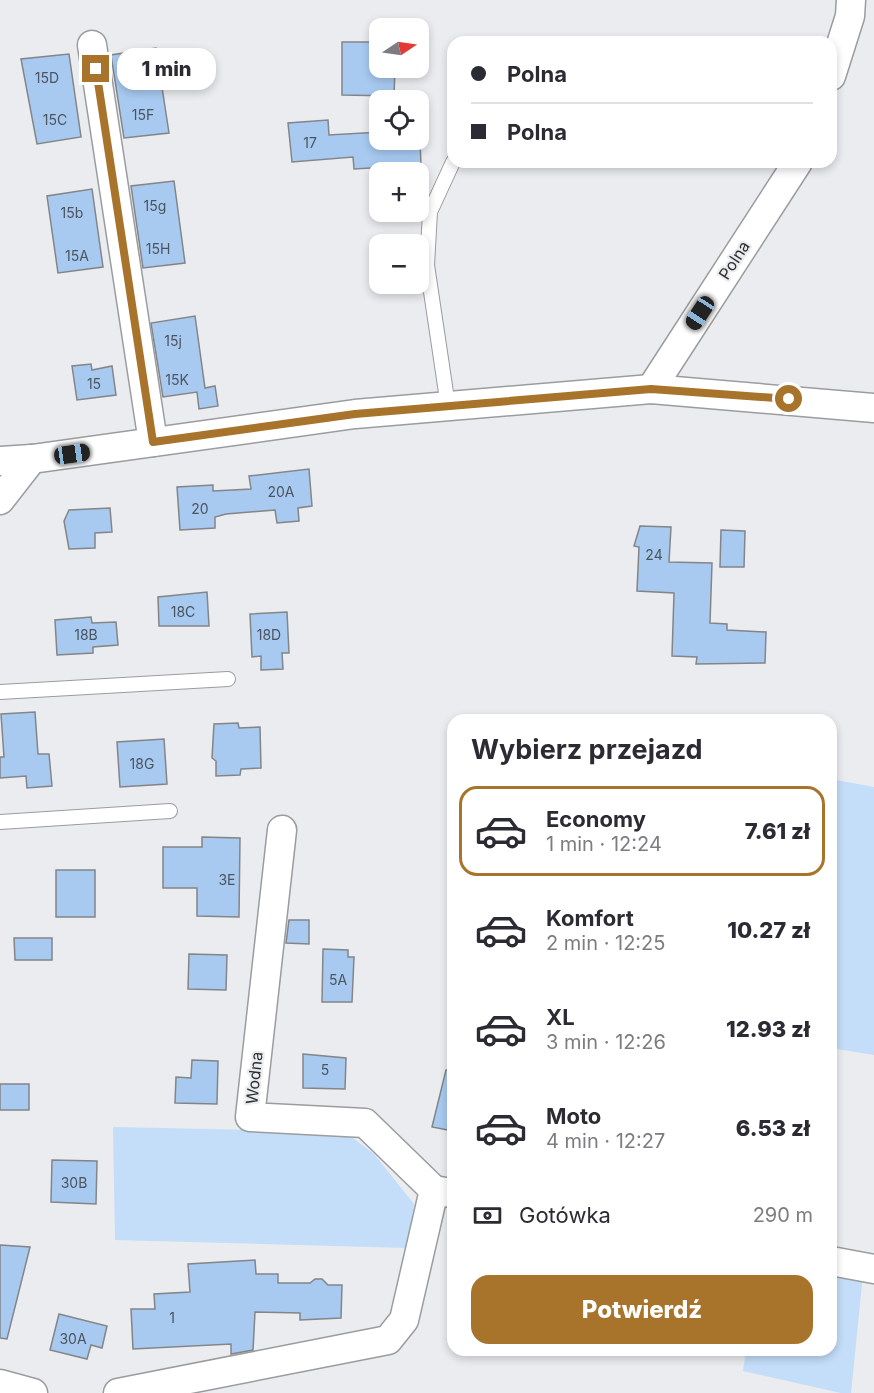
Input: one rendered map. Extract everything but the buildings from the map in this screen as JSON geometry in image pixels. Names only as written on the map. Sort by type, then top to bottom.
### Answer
[{"type":"street","points":[[837,57],[850,16],[851,0]]},
{"type":"street","points":[[92,45],[153,442]]},
{"type":"street","name":"Polna","points":[[651,389],[794,168]]},
{"type":"street","points":[[0,460],[32,459],[355,414],[651,389],[874,408]]},
{"type":"street","points":[[0,500],[32,459]]},
{"type":"street","name":"Wodna","points":[[118,1393],[388,1340],[404,1320],[443,1192],[365,1124],[250,1117],[282,830]]},
{"type":"street","points":[[837,1262],[874,1269]]},
{"type":"street","points":[[0,1384],[33,1393]]},
{"type":"lane","points":[[448,406],[427,265],[430,212],[450,168]]},
{"type":"lane","points":[[0,692],[228,679]]},
{"type":"lane","points":[[0,822],[170,811]]},
{"type":"shaded area","points":[[837,780],[874,787],[874,1055],[837,1049]]},
{"type":"shaded area","points":[[113,1127],[345,1132],[374,1154],[414,1204],[408,1248],[115,1240]]},
{"type":"shaded area","points":[[837,1268],[863,1274],[851,1393],[841,1393],[743,1371],[745,1356],[837,1356]]},
{"type":"route","points":[[96,69],[153,442],[355,414],[651,389],[789,399]]}]
